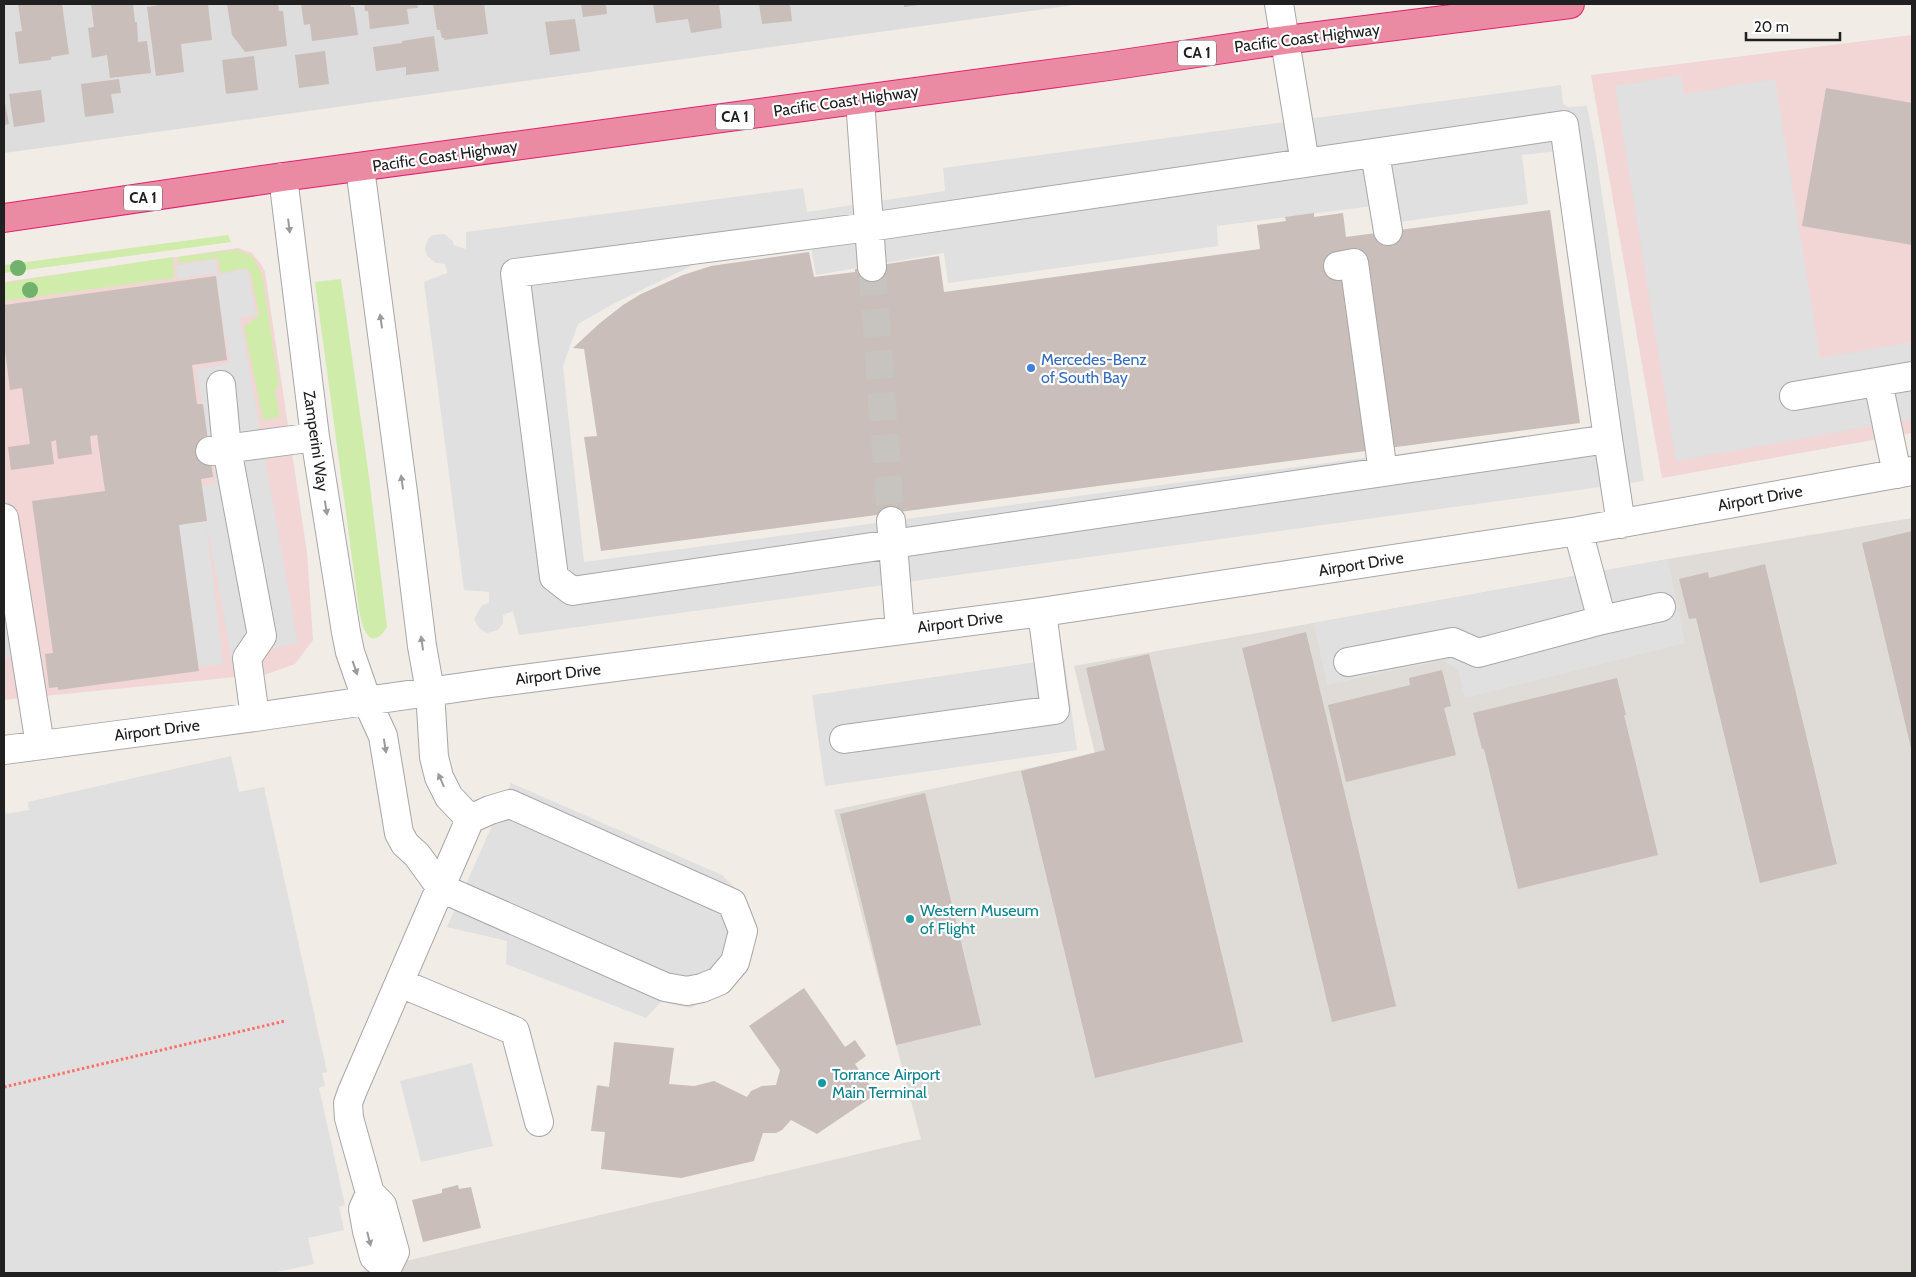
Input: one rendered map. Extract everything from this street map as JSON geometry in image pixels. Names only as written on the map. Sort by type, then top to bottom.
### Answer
[{"type":"highway","name":"Pacific Coast Highway","points":[[4,218],[283,177],[1109,66],[1284,40],[1570,4]]},
{"type":"street","points":[[1279,4],[1305,163]]},
{"type":"street","points":[[860,100],[872,266]]},
{"type":"street","points":[[1608,439],[1383,472],[892,533],[572,591],[554,577],[515,273],[869,226],[1564,125],[1621,524]]},
{"type":"street","points":[[1376,153],[1388,232]]},
{"type":"street","points":[[360,168],[402,480],[422,646],[430,691],[431,726],[439,777],[449,797],[470,819]]},
{"type":"street","name":"Zamperini Way","points":[[283,177],[315,437],[347,639],[366,701],[383,736],[399,833],[405,844],[417,855],[441,888]]},
{"type":"street","points":[[1338,266],[1354,263],[1383,472]]},
{"type":"street","points":[[1794,396],[1912,376]]},
{"type":"street","points":[[1878,382],[1904,472]]},
{"type":"street","points":[[221,385],[218,450],[262,636],[247,658],[255,717]]},
{"type":"street","points":[[218,450],[315,437]]},
{"type":"street","name":"Airport Drive","points":[[4,750],[255,717],[430,691],[1042,612],[1578,532],[1904,472]]},
{"type":"street","points":[[4,518],[40,745]]},
{"type":"street","points":[[1578,532],[1602,620]]},
{"type":"street","points":[[892,533],[900,630]]},
{"type":"street","points":[[1348,662],[1453,642],[1478,653],[1602,620],[1662,607]]},
{"type":"street","points":[[844,739],[1055,710],[1042,612]]},
{"type":"street","points":[[370,1192],[349,1118],[348,1103],[470,819],[510,804],[732,903],[743,931],[735,962],[719,981],[702,988],[687,991],[665,987],[441,888]]},
{"type":"street","points":[[400,983],[514,1031],[539,1122]]},
{"type":"path","points":[[4,1087],[285,1020]]},
{"type":"shaded area","points":[[4,4],[1082,4],[4,153]]},
{"type":"shaded area","points":[[1912,35],[1912,433],[1662,478],[1591,75]]},
{"type":"shaded area","points":[[1681,75],[1684,94],[1775,79],[1820,358],[1912,342],[1912,419],[1676,461],[1615,86]]},
{"type":"shaded area","points":[[1561,85],[1563,104],[1568,107],[1587,106],[1595,147],[1644,481],[519,635],[513,611],[503,615],[503,623],[498,630],[487,633],[479,628],[474,619],[482,605],[489,603],[489,592],[464,590],[424,282],[447,273],[445,264],[436,263],[427,256],[425,250],[428,239],[433,235],[444,234],[452,240],[454,245],[466,249],[466,232],[803,188],[807,212],[945,191],[943,168]],"holes":[[[1567,150],[1608,439],[1395,470],[1393,454],[584,562],[563,366],[578,324],[613,304],[699,262],[811,247],[816,275],[944,253],[948,283],[1218,246],[1217,226],[1396,203],[1399,222],[1528,204],[1522,155]]]},
{"type":"shaded area","points":[[238,248],[252,253],[265,272],[307,553],[313,640],[295,664],[267,674],[4,700],[4,282]]},
{"type":"shaded area","points":[[215,259],[218,275],[247,269],[256,315],[240,318],[298,643],[262,650],[263,661],[233,666],[206,519],[223,664],[58,685],[202,486],[216,483],[196,370],[230,363],[214,273],[178,279],[176,266]]},
{"type":"shaded area","points":[[1912,518],[1912,1273],[355,1273],[921,1139],[834,810],[1095,754],[1074,666],[1668,559]]},
{"type":"shaded area","points":[[1668,559],[1685,643],[1465,698],[1458,671],[1444,660],[1327,685],[1314,623]]},
{"type":"shaded area","points":[[4,602],[13,657],[4,659]]},
{"type":"shaded area","points":[[1064,658],[1077,750],[825,786],[812,695]]},
{"type":"shaded area","points":[[231,756],[239,792],[264,787],[327,1072],[322,1073],[325,1086],[319,1088],[345,1205],[339,1207],[344,1230],[308,1238],[314,1264],[272,1273],[4,1273],[4,814],[29,810],[28,802]]},
{"type":"shaded area","points":[[511,783],[722,875],[733,886],[749,912],[755,940],[748,971],[717,996],[690,1008],[661,1002],[646,1018],[506,964],[507,941],[447,927]]},
{"type":"shaded area","points":[[472,1063],[493,1146],[421,1162],[400,1081]]},
{"type":"green space","points":[[228,235],[231,242],[4,273],[4,265]]},
{"type":"green space","points":[[237,250],[252,256],[262,274],[279,385],[275,391],[280,417],[263,420],[244,327],[259,315],[251,275],[247,268],[221,273],[218,258],[178,263],[178,257]]},
{"type":"green space","points":[[173,257],[174,278],[4,301],[4,283]]},
{"type":"green space","points":[[341,279],[369,477],[387,627],[376,638],[371,638],[368,635],[362,624],[359,610],[315,282]]},
{"type":"building","points":[[18,4],[62,4],[69,54],[51,57],[51,60],[19,64],[15,32],[22,31]]},
{"type":"building","points":[[91,4],[133,4],[135,22],[137,22],[138,42],[147,41],[151,73],[110,78],[107,55],[92,58],[88,28],[94,27]]},
{"type":"building","points":[[165,4],[208,4],[212,40],[181,44],[184,72],[156,76],[147,7]]},
{"type":"building","points":[[227,4],[278,4],[279,11],[283,11],[287,46],[245,52],[232,35]]},
{"type":"building","points":[[301,4],[350,4],[351,7],[354,7],[358,35],[312,41],[310,24],[304,25]]},
{"type":"building","points":[[364,4],[417,4],[418,8],[407,9],[409,24],[370,29],[368,11],[365,11]]},
{"type":"building","points":[[433,4],[484,4],[488,34],[444,40],[445,38],[442,38],[440,30],[437,30]]},
{"type":"building","points":[[581,4],[606,4],[607,14],[583,17]]},
{"type":"building","points":[[653,4],[719,4],[722,28],[691,33],[688,19],[656,23]]},
{"type":"building","points":[[759,4],[790,4],[792,21],[762,24]]},
{"type":"building","points":[[904,4],[918,4],[918,5],[904,7]]},
{"type":"building","points":[[575,19],[580,51],[550,55],[545,22]]},
{"type":"building","points":[[434,36],[439,71],[406,75],[406,67],[376,71],[373,47]]},
{"type":"building","points":[[325,51],[329,84],[299,88],[295,55]]},
{"type":"building","points":[[254,56],[258,90],[226,94],[222,60]]},
{"type":"building","points":[[119,79],[121,93],[111,94],[114,113],[85,117],[81,84]]},
{"type":"building","points":[[1826,88],[1912,103],[1912,245],[1802,226]]},
{"type":"building","points":[[41,90],[45,122],[14,127],[9,94]]},
{"type":"building","points":[[4,97],[9,124],[4,125]]},
{"type":"building","points":[[1550,210],[1580,423],[601,551],[584,437],[597,436],[584,349],[573,348],[623,305],[641,294],[683,275],[711,266],[809,252],[814,277],[855,272],[855,269],[939,256],[944,292],[1260,249],[1257,225],[1286,221],[1285,217],[1314,213],[1314,217],[1343,213],[1346,237]]},
{"type":"building","points":[[216,276],[227,360],[192,365],[197,404],[203,404],[213,477],[201,479],[207,521],[179,525],[199,671],[58,690],[58,687],[49,688],[45,654],[53,653],[32,501],[105,491],[97,435],[90,436],[92,454],[58,459],[56,440],[51,442],[54,464],[11,470],[8,447],[30,444],[22,388],[10,390],[4,342],[4,305]]},
{"type":"building","points":[[1912,531],[1912,752],[1862,543]]},
{"type":"building","points":[[1765,564],[1837,864],[1760,883],[1696,618],[1689,619],[1679,579],[1708,572],[1709,578]]},
{"type":"building","points":[[1306,632],[1396,1006],[1332,1022],[1242,648]]},
{"type":"building","points":[[1149,654],[1243,1042],[1095,1078],[1021,771],[1105,750],[1086,668]]},
{"type":"building","points":[[1442,670],[1451,706],[1444,708],[1456,755],[1346,782],[1328,705],[1410,685],[1409,678]]},
{"type":"building","points":[[1617,678],[1626,715],[1624,715],[1658,855],[1518,889],[1484,749],[1482,749],[1473,713]]},
{"type":"building","name":"Western Museum of Flight","points":[[925,793],[981,1025],[896,1045],[840,814]]},
{"type":"building","name":"Torrance Airport Main Terminal","points":[[804,988],[845,1047],[855,1040],[866,1056],[855,1064],[876,1094],[817,1134],[791,1120],[782,1130],[776,1133],[763,1133],[754,1161],[681,1178],[601,1169],[605,1132],[591,1131],[597,1085],[609,1087],[614,1042],[674,1048],[669,1084],[694,1086],[714,1081],[747,1097],[751,1091],[762,1086],[776,1085],[780,1070],[749,1026]]},
{"type":"building","points":[[458,1185],[459,1189],[471,1187],[481,1228],[423,1242],[412,1200],[442,1193],[442,1189]]},
{"type":"tunnel","points":[[872,267],[891,521]]},
{"type":"place","name":"Mercedes-Benz of South Bay","points":[[1031,368]]},
{"type":"place","name":"Western Museum of Flight","points":[[910,919]]},
{"type":"place","name":"Torrance Airport Main Terminal","points":[[822,1083]]}]
